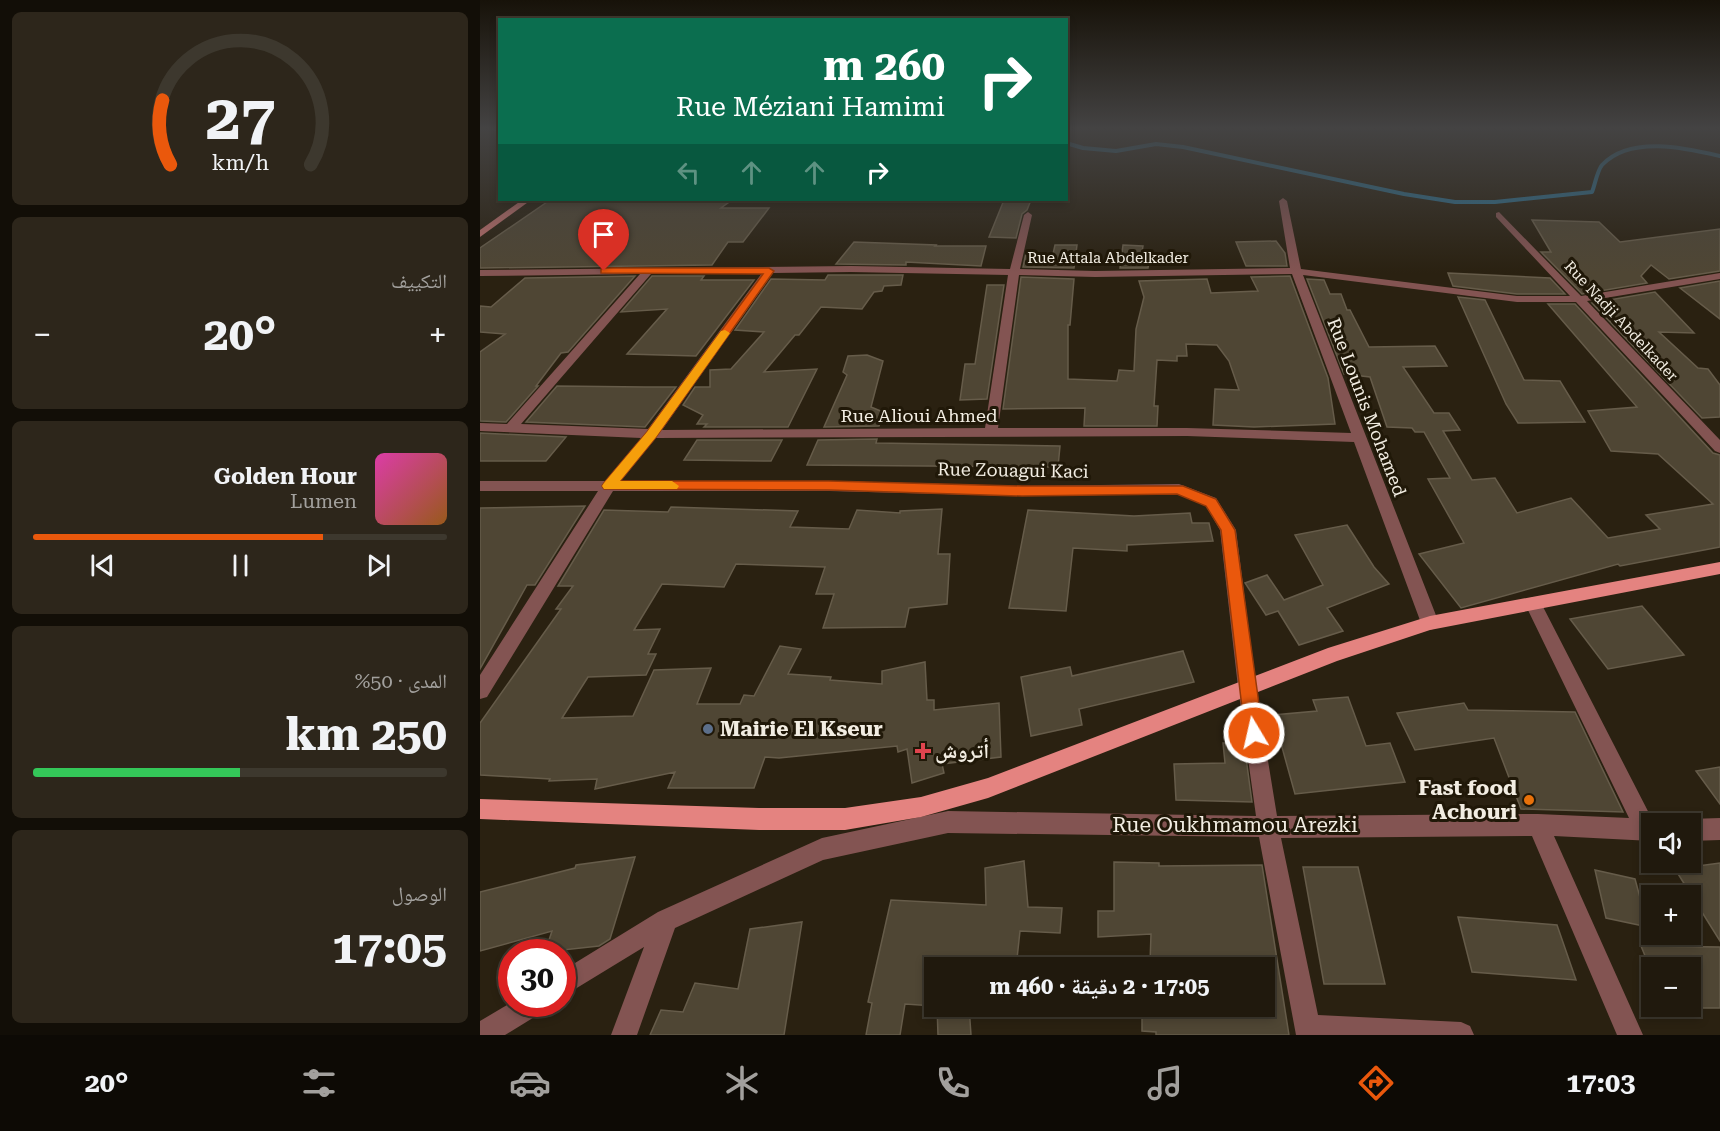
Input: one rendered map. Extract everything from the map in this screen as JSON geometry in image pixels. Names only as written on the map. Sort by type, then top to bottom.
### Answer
[{"type":"main road","points":[[481,233],[526,201]]},
{"type":"main road","points":[[480,809],[759,819],[844,819],[921,807],[988,788],[1428,618],[1533,604],[1720,568]]},
{"type":"street","name":"Rue Lounis Mohamed","points":[[1283,201],[1296,271],[1428,618]]},
{"type":"street","points":[[991,433],[1014,272],[1028,214]]},
{"type":"street","name":"Rue Nadji Abdelkader","points":[[1499,215],[1720,448]]},
{"type":"street","name":"Rue Attala Abdelkader","points":[[480,273],[851,269],[1224,274],[1296,271],[1517,299],[1580,300],[1720,276]]},
{"type":"street","points":[[511,428],[649,270]]},
{"type":"street","points":[[480,691],[609,486],[652,434],[769,271]]},
{"type":"street","name":"Rue Alioui Ahmed","points":[[480,427],[652,434],[1187,432],[1359,438],[1428,618]]},
{"type":"street","name":"Rue Zouagui Kaci","points":[[480,486],[829,486],[1022,491],[1179,489],[1211,502],[1228,530],[1247,687],[1268,826],[1308,1031]]},
{"type":"street","points":[[1533,604],[1641,814]]},
{"type":"street","name":"Rue Oukhmamou Arezki","points":[[576,976],[666,920],[822,849],[948,822],[1268,826],[1538,825],[1641,830]]},
{"type":"street","points":[[1538,825],[1630,1035]]},
{"type":"street","points":[[1701,830],[1720,829]]},
{"type":"street","points":[[624,1035],[666,920]]},
{"type":"street","points":[[481,1035],[511,1017]]},
{"type":"street","points":[[1308,1031],[1461,1035]]},
{"type":"building","points":[[549,201],[731,201],[721,208],[769,208],[743,242],[728,242],[712,265],[480,268],[480,248]]},
{"type":"building","points":[[1004,201],[1031,201],[1027,210],[1022,214],[1016,238],[989,237]]},
{"type":"building","points":[[1532,220],[1599,222],[1620,242],[1720,229],[1720,271],[1669,279],[1651,265],[1641,276],[1647,283],[1582,294],[1541,252],[1551,252]]},
{"type":"building","points":[[1276,241],[1285,253],[1287,266],[1246,266],[1236,242]]},
{"type":"building","points":[[854,242],[986,246],[981,266],[906,262],[906,265],[836,264]]},
{"type":"building","points":[[1055,245],[1077,245],[1074,268],[1023,267],[1026,253],[1053,254]]},
{"type":"building","points":[[1123,245],[1143,246],[1142,252],[1150,253],[1148,268],[1120,268]]},
{"type":"building","points":[[1448,273],[1550,278],[1565,294],[1517,294],[1453,286]]},
{"type":"building","points":[[828,275],[903,275],[901,285],[884,286],[882,291],[874,292],[862,309],[821,307],[799,335],[795,335],[764,372],[817,369],[788,427],[704,427],[707,424],[697,424],[703,415],[683,405],[695,387],[710,387],[710,370],[731,369],[764,332],[735,330],[771,279],[825,280]]},
{"type":"building","points":[[635,276],[568,352],[561,353],[536,386],[538,386],[506,422],[480,421],[480,352],[505,334],[480,332],[480,306],[491,307],[525,278]]},
{"type":"building","points":[[652,276],[704,276],[701,280],[754,280],[696,356],[627,354],[667,309],[621,312]]},
{"type":"building","points":[[1290,276],[1328,378],[1335,424],[1254,427],[1213,425],[1215,389],[1239,390],[1229,361],[1217,345],[1186,344],[1187,356],[1177,356],[1177,361],[1157,360],[1154,406],[1158,406],[1157,426],[1084,426],[1085,408],[1003,409],[1021,277],[1074,279],[1070,325],[1068,325],[1068,379],[1117,381],[1119,370],[1134,371],[1136,329],[1144,297],[1139,281],[1207,279],[1211,293],[1258,291],[1251,277]]},
{"type":"building","points":[[1307,279],[1324,280],[1330,294],[1341,294],[1347,310],[1350,310],[1369,347],[1435,346],[1447,366],[1403,367],[1434,413],[1449,413],[1460,430],[1443,431],[1472,480],[1495,478],[1517,513],[1571,498],[1608,538],[1660,529],[1646,515],[1713,504],[1658,454],[1611,451],[1588,411],[1637,407],[1548,304],[1575,304],[1713,453],[1720,455],[1720,547],[1620,566],[1618,564],[1461,608],[1419,554],[1464,543],[1428,479],[1450,478],[1424,432],[1415,432],[1412,428],[1387,427],[1370,377],[1344,374]]},
{"type":"building","points":[[1720,281],[1720,319],[1680,288]]},
{"type":"building","points":[[987,285],[1004,285],[987,399],[960,400],[965,364],[975,364]]},
{"type":"building","points":[[1655,292],[1694,333],[1659,332],[1698,368],[1708,369],[1720,385],[1720,417],[1702,418],[1592,303]]},
{"type":"building","points":[[1458,297],[1485,300],[1524,380],[1560,381],[1585,422],[1518,423],[1506,404]]},
{"type":"building","points":[[867,355],[883,361],[871,407],[883,412],[879,426],[824,427],[847,375],[843,372],[848,356]]},
{"type":"building","points":[[557,386],[676,387],[645,427],[526,422]]},
{"type":"building","points":[[480,433],[566,437],[546,461],[480,461]]},
{"type":"building","points":[[877,439],[876,443],[1060,446],[1058,467],[807,465],[818,440]]},
{"type":"building","points":[[697,440],[782,440],[771,461],[684,460]]},
{"type":"building","points":[[585,506],[535,585],[527,585],[480,669],[480,508]]},
{"type":"building","points":[[671,507],[798,511],[790,527],[849,529],[857,510],[900,513],[900,511],[942,509],[938,554],[950,554],[947,604],[909,608],[905,627],[823,628],[834,594],[816,594],[825,567],[736,564],[724,587],[662,584],[634,630],[660,629],[648,654],[656,654],[646,675],[588,677],[562,718],[633,716],[654,670],[711,668],[697,704],[740,704],[744,695],[754,696],[780,646],[801,649],[788,674],[831,677],[830,680],[882,684],[882,671],[925,662],[927,700],[934,700],[934,710],[999,703],[1001,757],[942,764],[944,773],[912,783],[907,749],[898,752],[897,746],[779,758],[765,757],[754,788],[668,788],[675,772],[595,789],[597,779],[549,781],[550,779],[480,775],[480,723],[561,609],[556,609],[573,586],[558,586],[604,510],[668,512]]},
{"type":"building","points":[[1028,510],[1134,516],[1190,513],[1192,523],[1209,523],[1213,541],[1127,545],[1127,551],[1073,548],[1066,611],[1009,608]]},
{"type":"building","points":[[1347,525],[1374,567],[1389,584],[1327,608],[1343,631],[1299,645],[1278,611],[1266,615],[1245,583],[1267,575],[1284,600],[1323,585],[1295,535]]},
{"type":"building","points":[[1642,606],[1684,655],[1608,669],[1570,619]]},
{"type":"building","points":[[1183,651],[1194,682],[1079,709],[1082,725],[1031,736],[1021,677],[1070,667],[1072,676]]},
{"type":"building","points":[[1348,697],[1366,746],[1390,743],[1405,782],[1295,794],[1273,715],[1317,711],[1313,700]]},
{"type":"building","points":[[1464,703],[1468,710],[1575,712],[1623,812],[1521,809],[1494,738],[1415,750],[1397,713]]},
{"type":"building","points":[[1223,743],[1244,743],[1252,802],[1176,800],[1174,764],[1225,763]]},
{"type":"building","points":[[1720,767],[1720,804],[1696,771]]},
{"type":"building","points":[[635,857],[610,939],[599,946],[576,949],[576,939],[549,939],[552,931],[523,939],[498,939],[498,946],[480,951],[480,892],[575,868],[576,865]]},
{"type":"building","points":[[1024,861],[1028,907],[1062,908],[1060,933],[1020,931],[1017,957],[924,957],[924,1005],[905,1004],[900,1035],[866,1035],[872,1003],[868,1002],[891,900],[986,905],[985,868]]},
{"type":"building","points":[[1114,862],[1159,863],[1159,866],[1262,865],[1289,1035],[1156,1035],[1156,1032],[1142,1031],[1142,1017],[1275,1017],[1275,957],[1150,957],[1151,934],[1098,937],[1098,911],[1114,911]]},
{"type":"building","points":[[1720,863],[1720,941],[1701,911],[1701,885],[1685,885],[1678,873],[1701,873],[1701,866]]},
{"type":"building","points":[[1303,867],[1358,867],[1385,984],[1324,984]]},
{"type":"building","points":[[1595,870],[1635,879],[1641,901],[1641,926],[1606,918]]},
{"type":"building","points":[[1458,917],[1557,925],[1576,980],[1472,972]]},
{"type":"building","points":[[802,922],[784,1035],[650,1035],[661,1010],[683,1012],[695,983],[738,989],[750,929]]},
{"type":"building","points":[[1641,946],[1720,947],[1720,1008],[1701,1008],[1701,957],[1646,957]]},
{"type":"building","points":[[937,1017],[970,1017],[971,1035],[938,1035]]},
{"type":"waterway","points":[[1321,176],[1455,202],[1495,202],[1592,192],[1597,176]]},
{"type":"slow traffic","points":[[672,486],[609,486],[652,434],[725,333]]},
{"type":"place","name":"Mairie El Kseur","points":[[708,729]]},
{"type":"place","name":"أتروش","points":[[923,751]]},
{"type":"place","name":"Fast food Achouri","points":[[1529,800]]},
{"type":"route","points":[[604,271],[769,271],[652,434],[609,486],[829,486],[1022,491],[1179,489],[1211,502],[1228,530],[1254,733]]}]
